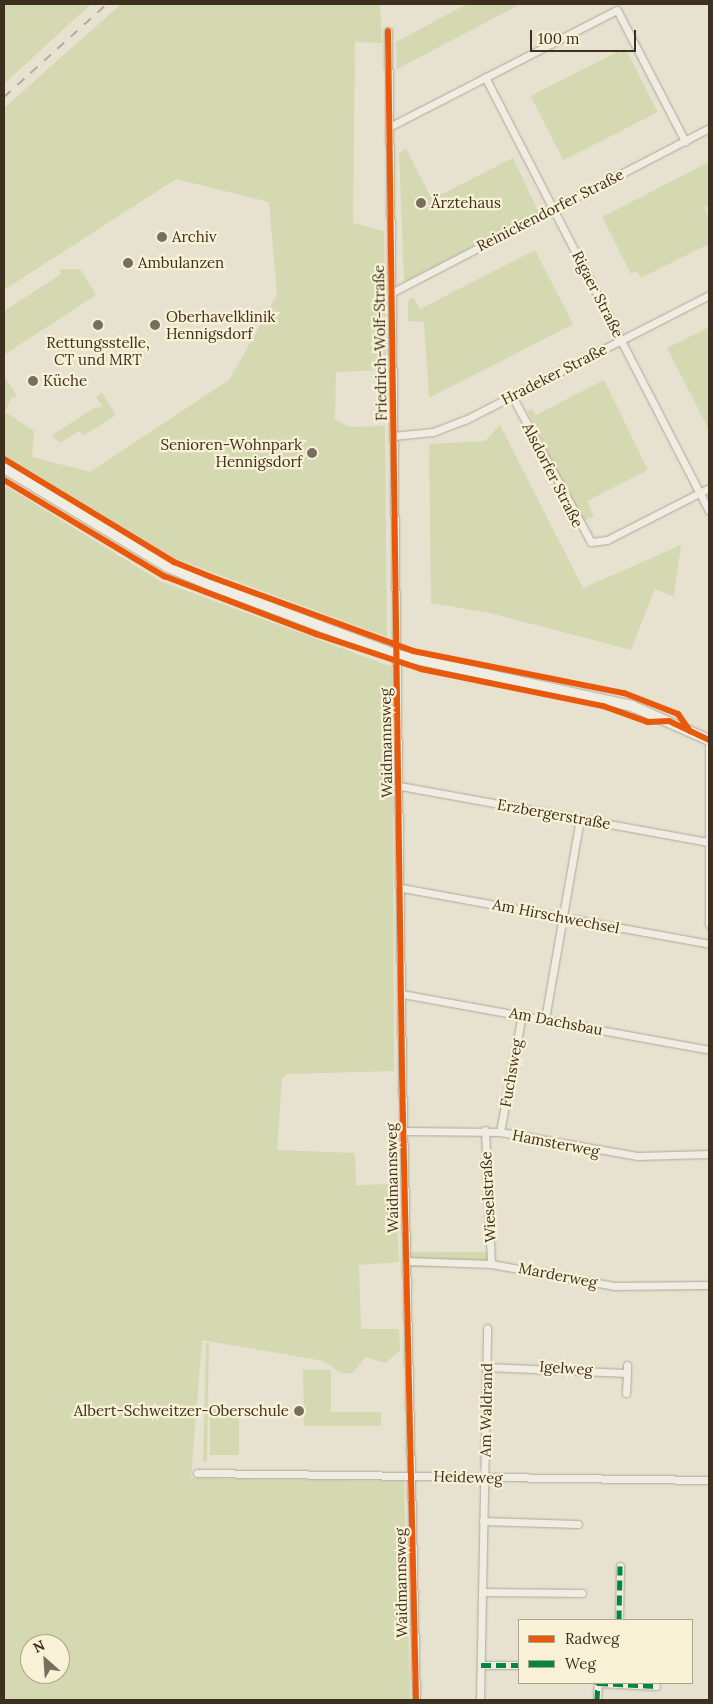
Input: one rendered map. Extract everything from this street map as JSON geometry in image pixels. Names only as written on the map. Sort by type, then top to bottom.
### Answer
[{"type":"main road","points":[[4,468],[168,567],[397,655],[632,706],[709,740]]},
{"type":"street","points":[[391,126],[485,76],[618,10],[685,141]]},
{"type":"street","name":"Friedrich-Wolf-Straße","points":[[388,31],[391,126],[391,292],[397,655]]},
{"type":"street","name":"Rigaer Straße","points":[[485,76],[709,511]]},
{"type":"street","name":"Reinickendorfer Straße","points":[[391,292],[709,128]]},
{"type":"street","name":"Hradeker Straße","points":[[393,436],[433,432],[512,396],[709,295]]},
{"type":"street","name":"Alsdorfer Straße","points":[[512,396],[591,542],[607,540],[709,488]]},
{"type":"street","name":"Waidmannsweg","points":[[397,655],[402,888],[406,1261],[416,1700]]},
{"type":"street","points":[[709,746],[709,924]]},
{"type":"street","name":"Erzbergerstraße","points":[[400,786],[708,842]]},
{"type":"street","points":[[545,1019],[580,820]]},
{"type":"street","name":"Am Hirschwechsel","points":[[402,888],[709,944]]},
{"type":"street","name":"Am Dachsbau","points":[[402,994],[522,1014],[709,1050]]},
{"type":"street","name":"Fuchsweg","points":[[500,1132],[522,1014]]},
{"type":"street","name":"Hamsterweg","points":[[404,1131],[485,1130],[613,1154],[709,1154]]},
{"type":"street","name":"Wieselstraße","points":[[485,1130],[491,1264]]},
{"type":"street","name":"Marderweg","points":[[406,1261],[491,1264],[615,1286],[709,1285]]},
{"type":"street","name":"Am Waldrand","points":[[480,1700],[487,1328]]},
{"type":"street","name":"Igelweg","points":[[486,1367],[520,1365],[627,1369],[626,1393]]},
{"type":"street","name":"Heideweg","points":[[198,1473],[709,1480]]},
{"type":"street","points":[[484,1522],[578,1524]]},
{"type":"street","points":[[619,1619],[620,1566]]},
{"type":"street","points":[[482,1592],[582,1593]]},
{"type":"street","points":[[481,1664],[518,1665]]},
{"type":"street","points":[[597,1700],[598,1684]]},
{"type":"street","points":[[631,1684],[656,1686]]},
{"type":"green space","points":[[4,4],[91,4],[4,84]]},
{"type":"green space","points":[[121,4],[380,4],[382,43],[355,42],[353,223],[384,231],[386,370],[336,372],[335,420],[350,427],[385,426],[387,637],[174,558],[4,456],[4,376],[18,398],[12,396],[5,412],[34,431],[32,457],[90,472],[229,380],[277,295],[269,202],[176,179],[4,290],[4,108]]},
{"type":"green space","points":[[467,4],[521,4],[397,69],[396,42]]},
{"type":"green space","points":[[625,48],[658,112],[563,160],[531,96]]},
{"type":"green space","points":[[406,149],[432,199],[513,158],[539,213],[404,282],[399,153]]},
{"type":"green space","points":[[709,162],[709,205],[704,208],[709,219],[709,244],[641,278],[637,271],[631,274],[602,217]]},
{"type":"green space","points":[[535,250],[573,324],[429,398],[424,322],[408,321],[408,300],[413,297],[420,309]]},
{"type":"green space","points":[[60,269],[80,269],[96,295],[4,355],[4,311],[61,274]]},
{"type":"green space","points":[[709,327],[709,430],[667,348]]},
{"type":"green space","points":[[604,380],[648,470],[587,501],[594,516],[583,521],[527,411],[532,409],[536,415]]},
{"type":"green space","points":[[102,393],[116,415],[83,436],[79,431],[60,443],[52,435],[94,408],[103,407],[96,397]]},
{"type":"green space","points":[[500,425],[583,588],[681,545],[674,597],[655,589],[631,650],[490,613],[431,603],[429,444],[485,441]]},
{"type":"green space","points":[[4,485],[160,581],[392,667],[394,1071],[288,1074],[282,1079],[277,1150],[355,1153],[356,1185],[395,1184],[399,1262],[359,1265],[361,1329],[399,1329],[400,1351],[385,1363],[366,1357],[352,1373],[340,1373],[324,1361],[202,1340],[191,1478],[404,1481],[410,1700],[4,1700]]},
{"type":"green space","points":[[411,1252],[494,1252],[494,1267],[411,1267]]},
{"type":"green space","points":[[206,1343],[209,1343],[207,1462],[203,1461]]},
{"type":"green space","points":[[303,1370],[331,1370],[331,1412],[381,1412],[381,1426],[304,1426]]},
{"type":"green space","points":[[210,1409],[239,1409],[239,1455],[210,1455]]},
{"type":"railway","points":[[4,97],[107,4]]},
{"type":"marked path","points":[[619,1619],[620,1566]]},
{"type":"marked path","points":[[481,1665],[518,1665]]},
{"type":"marked path","points":[[597,1700],[598,1684]]},
{"type":"marked path","points":[[617,1684],[656,1686]]},
{"type":"cycle path","points":[[388,31],[402,1074],[416,1700]]},
{"type":"cycle path","points":[[4,459],[174,562],[211,577],[413,651],[624,693],[678,714],[690,731]]},
{"type":"cycle path","points":[[4,480],[164,576],[316,634],[421,669],[603,706],[648,722],[669,721],[709,740]]},
{"type":"place","name":"Ärztehaus","points":[[421,203]]},
{"type":"place","name":"Archiv","points":[[162,237]]},
{"type":"place","name":"Ambulanzen","points":[[128,263]]},
{"type":"place","name":"Rettungsstelle, CT und MRT","points":[[98,325]]},
{"type":"place","name":"Oberhavelklinik Hennigsdorf","points":[[155,325]]},
{"type":"place","name":"Küche","points":[[33,381]]},
{"type":"place","name":"Senioren-Wohnpark Hennigsdorf","points":[[312,453]]},
{"type":"place","name":"Albert-Schweitzer-Oberschule","points":[[299,1411]]}]
